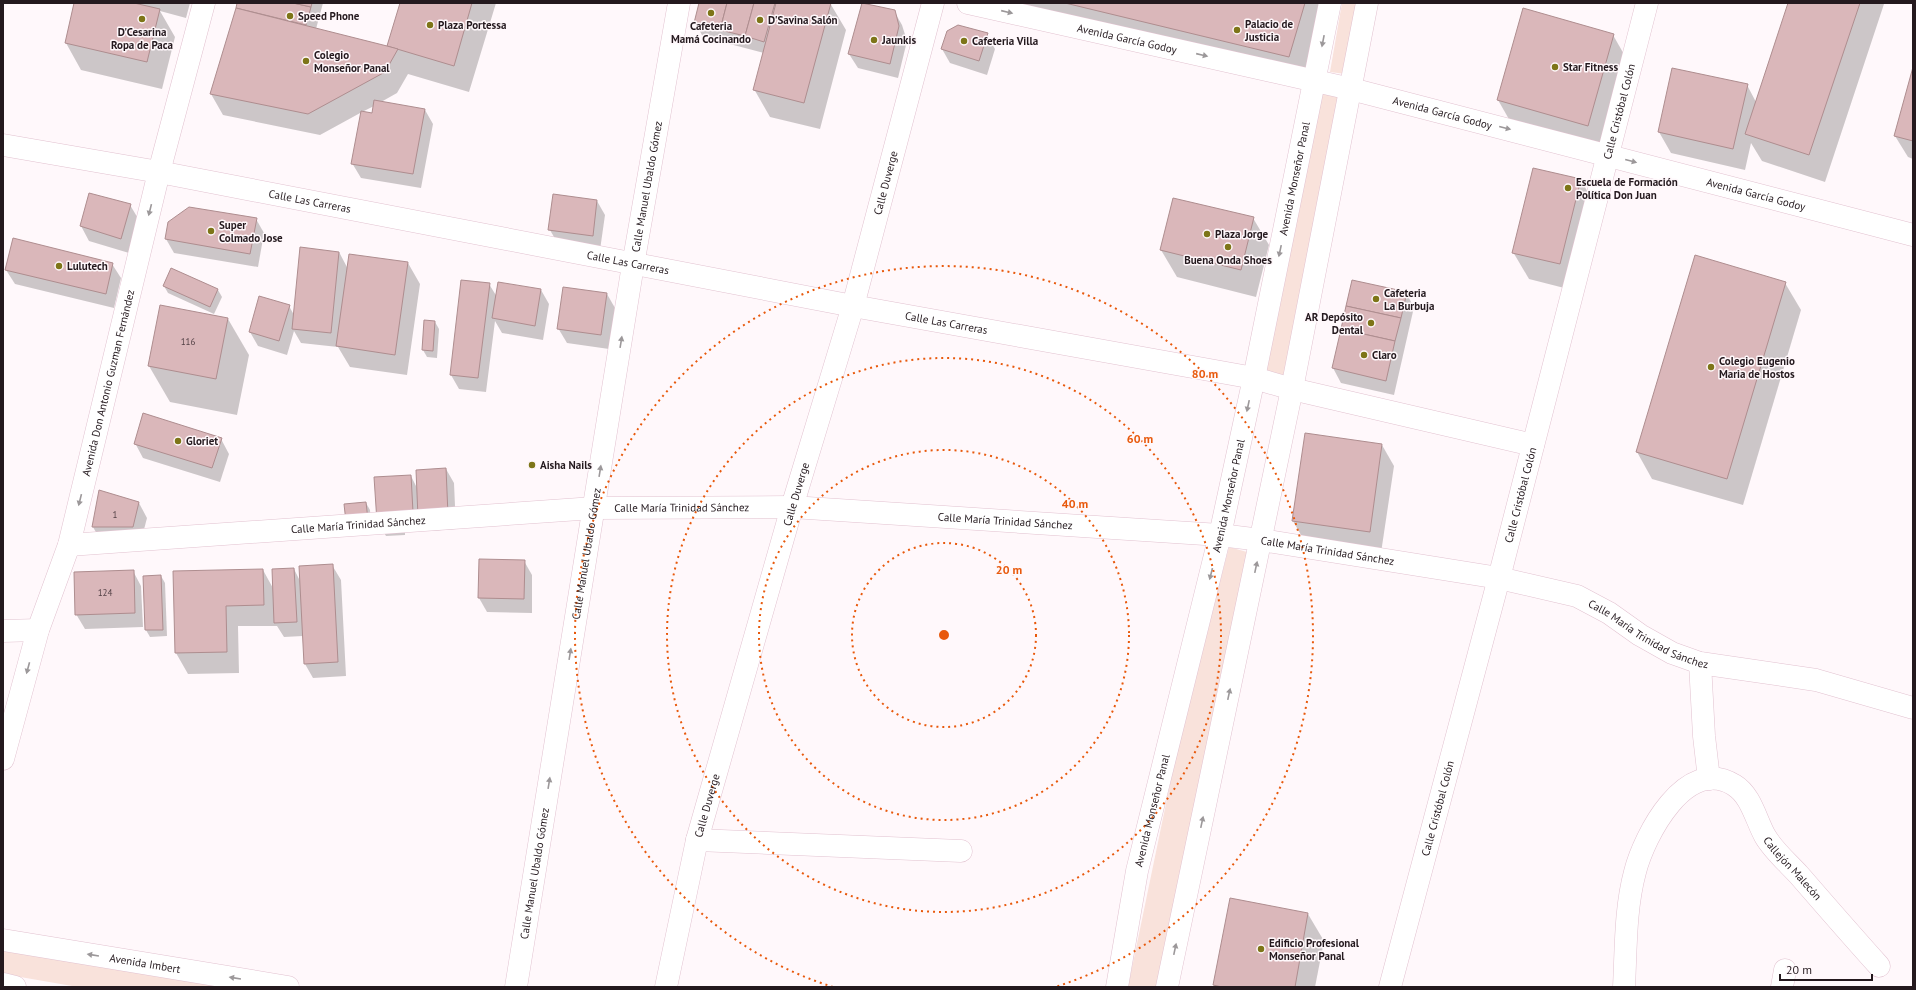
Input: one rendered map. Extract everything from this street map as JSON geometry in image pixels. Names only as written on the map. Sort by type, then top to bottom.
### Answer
[{"type":"street","name":"Avenida Don Antonio Guzman Fernández","points":[[3,759],[38,630],[70,545],[159,172],[204,3]]},
{"type":"street","name":"Calle Manuel Ubaldo Gómez","points":[[516,987],[633,265],[679,3]]},
{"type":"street","name":"Calle Duverge","points":[[666,987],[698,840],[792,507],[853,306],[933,3]]},
{"type":"street","name":"Avenida García Godoy","points":[[968,3],[1351,88],[1913,235]]},
{"type":"street","name":"Avenida Monseñor Panal","points":[[1117,987],[1137,871],[1220,535],[1254,378],[1330,3]]},
{"type":"street","points":[[1167,987],[1292,389],[1367,3]]},
{"type":"street","name":"Calle Cristóbal Colón","points":[[1390,987],[1499,578],[1647,3]]},
{"type":"street","name":"Calle Las Carreras","points":[[3,145],[159,172],[633,265],[853,306],[1254,378],[1292,389],[1533,445]]},
{"type":"street","name":"Calle María Trinidad Sánchez","points":[[70,545],[594,508],[792,507],[1220,535],[1261,540],[1499,578],[1577,596],[1609,613],[1640,635],[1672,653],[1700,663],[1816,680],[1913,708]]},
{"type":"street","points":[[3,631],[38,630]]},
{"type":"street","points":[[1700,663],[1704,736],[1709,779]]},
{"type":"street","name":"Callejón Malecón","points":[[1624,987],[1629,909],[1633,880],[1648,838],[1667,807],[1685,788],[1697,781],[1709,779],[1723,780],[1735,785],[1745,795],[1766,837],[1879,966]]},
{"type":"street","points":[[698,840],[960,851]]},
{"type":"street","name":"Avenida Imbert","points":[[3,940],[288,987]]},
{"type":"shaded area","points":[[1342,3],[1360,3],[1346,74],[1330,72]]},
{"type":"shaded area","points":[[1322,92],[1341,95],[1287,378],[1262,372]]},
{"type":"shaded area","points":[[1229,547],[1247,552],[1157,987],[1128,987],[1180,736]]},
{"type":"shaded area","points":[[3,949],[238,987],[78,987],[3,974]]},
{"type":"building","points":[[74,3],[134,3],[160,9],[147,62],[65,43]]},
{"type":"building","name":"Speed Phone","points":[[237,3],[293,3],[311,7],[306,25],[236,8]]},
{"type":"building","points":[[293,3],[312,3],[311,7]]},
{"type":"building","name":"Plaza Portessa","points":[[400,3],[472,3],[454,66],[387,46]]},
{"type":"building","name":"Cafeteria Mamá Cocinando","points":[[699,3],[727,3],[720,30],[694,23]]},
{"type":"building","points":[[727,3],[754,3],[745,36],[720,30]]},
{"type":"building","name":"D'Savina Salón","points":[[754,3],[775,3],[764,42],[745,36]]},
{"type":"building","points":[[776,3],[831,3],[804,103],[753,90]]},
{"type":"building","name":"Jaunkis","points":[[862,3],[895,10],[899,26],[890,64],[848,54]]},
{"type":"building","name":"Palacio de Justicia","points":[[1065,3],[1305,3],[1289,57]]},
{"type":"building","points":[[1788,3],[1860,3],[1809,155],[1745,134]]},
{"type":"building","name":"Colegio Monseñor Panal","points":[[236,8],[398,49],[385,72],[308,114],[210,94]]},
{"type":"building","name":"Star Fitness","points":[[1523,8],[1614,34],[1588,126],[1497,100]]},
{"type":"building","name":"Cafeteria Villa","points":[[958,25],[988,33],[979,61],[941,49],[947,31]]},
{"type":"building","points":[[1913,67],[1913,141],[1894,136]]},
{"type":"building","points":[[1672,68],[1748,84],[1733,149],[1658,132]]},
{"type":"building","points":[[374,100],[425,109],[413,174],[351,164],[361,111],[372,113]]},
{"type":"building","points":[[1533,168],[1581,179],[1560,264],[1512,253]]},
{"type":"building","points":[[89,193],[131,204],[121,239],[80,226]]},
{"type":"building","points":[[553,194],[597,200],[593,236],[548,230]]},
{"type":"building","name":"Plaza Jorge","points":[[1173,198],[1254,217],[1241,270],[1160,250]]},
{"type":"building","name":"Super Colmado Jose","points":[[189,207],[257,218],[250,254],[165,239],[168,222]]},
{"type":"building","name":"Lulutech","points":[[13,238],[113,263],[106,294],[5,270]]},
{"type":"building","points":[[300,247],[339,252],[331,333],[292,329]]},
{"type":"building","points":[[349,254],[408,262],[395,355],[336,346]]},
{"type":"building","name":"Colegio Eugenio Maria de Hostos","points":[[1695,255],[1786,282],[1727,479],[1636,452]]},
{"type":"building","points":[[171,268],[218,289],[210,307],[163,286]]},
{"type":"building","points":[[461,280],[490,283],[478,378],[450,375]]},
{"type":"building","name":"Cafeteria La Burbuja","points":[[1352,280],[1407,292],[1401,318],[1346,306]]},
{"type":"building","points":[[498,282],[541,289],[535,326],[492,318]]},
{"type":"building","points":[[563,287],[607,293],[601,335],[557,329]]},
{"type":"building","points":[[259,296],[290,305],[279,341],[249,332]]},
{"type":"building","points":[[160,305],[228,318],[216,379],[148,366]]},
{"type":"building","name":"AR Depósito Dental","points":[[1346,306],[1401,318],[1395,341],[1341,329]]},
{"type":"building","points":[[424,320],[435,321],[433,351],[422,350]]},
{"type":"building","name":"Claro","points":[[1341,329],[1395,341],[1386,381],[1332,368]]},
{"type":"building","name":"Gloriet","points":[[143,413],[222,438],[212,468],[134,444]]},
{"type":"building","points":[[1305,433],[1382,444],[1370,532],[1292,521]]},
{"type":"building","points":[[446,468],[448,515],[418,517],[416,470]]},
{"type":"building","points":[[411,475],[413,512],[377,522],[374,477]]},
{"type":"building","points":[[99,490],[139,502],[133,527],[92,527]]},
{"type":"building","points":[[366,502],[368,520],[346,522],[344,504]]},
{"type":"building","points":[[479,559],[525,560],[524,599],[478,598]]},
{"type":"building","points":[[333,564],[338,662],[304,664],[299,566]]},
{"type":"building","points":[[294,568],[297,622],[274,623],[272,569]]},
{"type":"building","points":[[263,569],[264,605],[226,606],[227,652],[175,653],[173,571]]},
{"type":"building","points":[[134,570],[135,613],[75,615],[74,572]]},
{"type":"building","points":[[161,575],[163,630],[145,630],[143,576]]},
{"type":"building","name":"Edificio Profesional Monseñor Panal","points":[[1230,898],[1308,913],[1295,987],[1222,987],[1213,985]]},
{"type":"place","name":"Cafeteria Mamá Cocinando","points":[[711,13]]},
{"type":"place","name":"Speed Phone","points":[[290,16]]},
{"type":"place","name":"D'Cesarina Ropa de Paca","points":[[142,19]]},
{"type":"place","name":"D'Savina Salón","points":[[760,20]]},
{"type":"place","name":"Plaza Portessa","points":[[430,25]]},
{"type":"place","name":"Palacio de Justicia","points":[[1237,30]]},
{"type":"place","name":"Jaunkis","points":[[874,40]]},
{"type":"place","name":"Cafeteria Villa","points":[[964,41]]},
{"type":"place","name":"Colegio Monseñor Panal","points":[[306,61]]},
{"type":"place","name":"Star Fitness","points":[[1555,67]]},
{"type":"place","name":"Escuela de Formación Política Don Juan","points":[[1568,188]]},
{"type":"place","name":"Super Colmado Jose","points":[[211,231]]},
{"type":"place","name":"Plaza Jorge","points":[[1207,234]]},
{"type":"place","name":"Buena Onda Shoes","points":[[1228,247]]},
{"type":"place","name":"Lulutech","points":[[59,266]]},
{"type":"place","name":"Cafeteria La Burbuja","points":[[1376,299]]},
{"type":"place","name":"AR Depósito Dental","points":[[1371,323]]},
{"type":"place","name":"Claro","points":[[1364,355]]},
{"type":"place","name":"Colegio Eugenio Maria de Hostos","points":[[1711,367]]},
{"type":"place","name":"Gloriet","points":[[178,441]]},
{"type":"place","name":"Aisha Nails","points":[[532,465]]},
{"type":"place","name":"Edificio Profesional Monseñor Panal","points":[[1261,949]]}]
